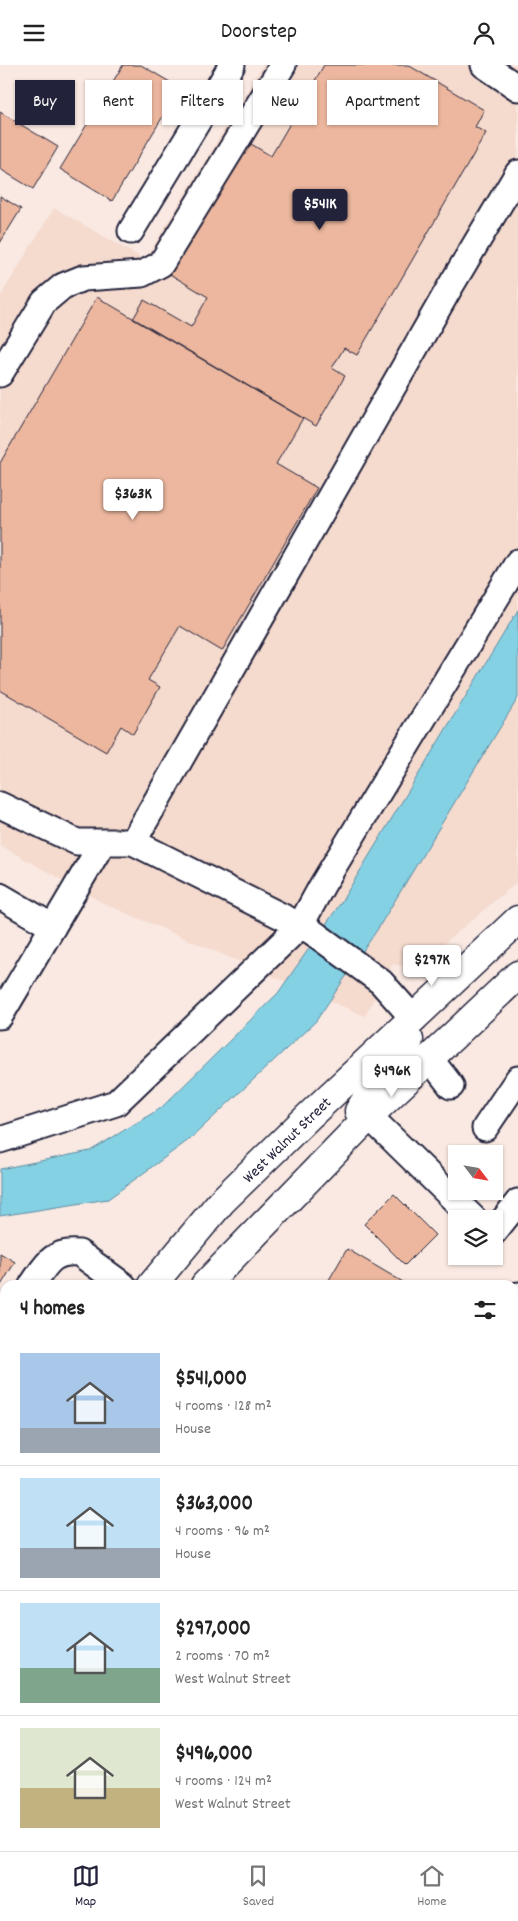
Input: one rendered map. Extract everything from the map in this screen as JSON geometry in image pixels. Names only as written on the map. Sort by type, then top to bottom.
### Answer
[{"type":"main road","name":"West Walnut Street","points":[[156,1280],[221,1201],[510,928]]},
{"type":"main road","points":[[430,1059],[428,1039],[436,1020],[451,996],[492,958],[510,928]]},
{"type":"main road","points":[[216,1280],[369,1116],[518,975]]},
{"type":"main road","points":[[326,1160],[376,1084],[409,1041],[414,1019]]},
{"type":"street","points":[[130,231],[232,65]]},
{"type":"street","points":[[0,374],[44,302],[63,287],[83,278],[142,274],[161,264],[282,65]]},
{"type":"street","points":[[484,65],[518,87]]},
{"type":"street","points":[[133,842],[450,287],[518,173]]},
{"type":"street","points":[[0,1140],[116,1103],[306,929],[323,884],[518,562]]},
{"type":"street","points":[[0,805],[77,842],[133,842],[306,929],[381,982],[414,1019]]},
{"type":"street","points":[[0,1016],[103,843]]},
{"type":"street","points":[[0,896],[52,927]]},
{"type":"street","points":[[430,1059],[451,1086]]},
{"type":"street","points":[[485,1129],[516,1088]]},
{"type":"street","points":[[369,1116],[465,1210]]},
{"type":"street","points":[[503,1221],[518,1202]]},
{"type":"street","points":[[36,1280],[50,1260],[60,1253],[71,1252],[79,1253],[116,1280]]},
{"type":"shaded area","points":[[263,65],[518,65],[518,881],[414,969],[393,964],[365,1016],[103,903],[0,845],[0,297],[54,208],[145,260],[227,125],[243,125],[243,98],[253,82],[253,125],[317,125],[317,80],[254,80]]},
{"type":"water","points":[[518,610],[518,698],[377,930],[316,1021],[190,1139],[108,1199],[0,1216],[0,1169],[90,1151],[161,1108],[278,993],[340,904]]},
{"type":"building","points":[[123,65],[141,65],[166,80],[162,80],[162,118],[112,201],[60,169],[87,125],[152,125],[152,80],[114,80]]},
{"type":"building","points":[[324,65],[408,65],[433,80],[327,80],[327,125],[438,125],[438,83],[484,110],[475,127],[486,133],[357,355],[344,348],[332,368],[345,376],[316,426],[133,319],[144,300],[191,327],[208,297],[168,273],[246,141],[271,156],[289,125],[317,125],[317,80],[315,80]]},
{"type":"building","points":[[0,112],[15,121],[15,125],[22,125],[58,147],[33,189],[0,169]]},
{"type":"building","points":[[0,196],[21,209],[0,243]]},
{"type":"building","points":[[97,297],[303,418],[276,464],[317,488],[222,651],[180,626],[148,680],[160,687],[133,734],[121,726],[106,752],[0,690],[0,463]]},
{"type":"building","points":[[394,1194],[435,1235],[405,1265],[364,1224]]},
{"type":"building","points":[[347,1249],[400,1280],[329,1280]]},
{"type":"building","points":[[0,1253],[15,1262],[4,1280],[0,1280]]}]
